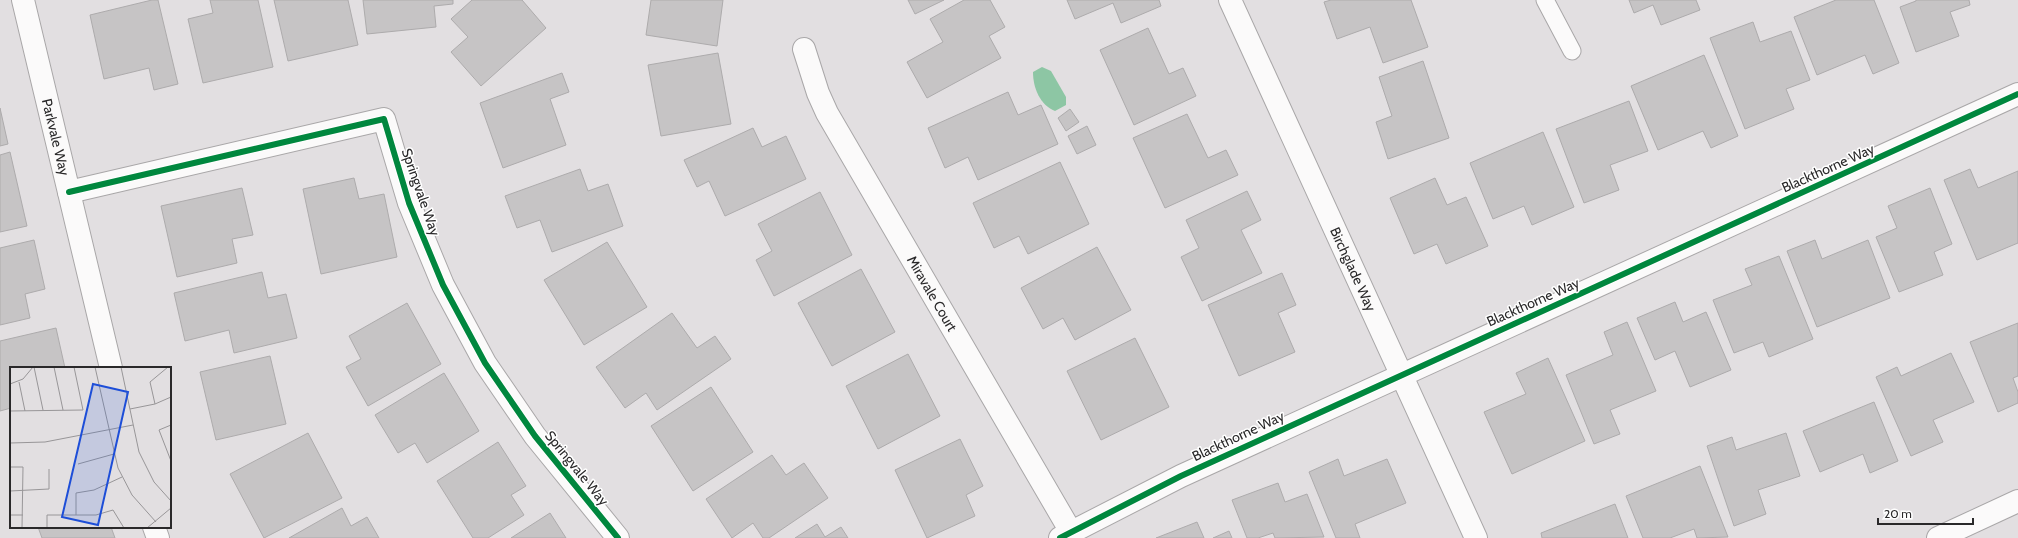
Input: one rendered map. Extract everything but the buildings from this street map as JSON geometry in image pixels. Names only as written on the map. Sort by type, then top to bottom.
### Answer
[{"type":"street","name":"Parkvale Way","points":[[23,0],[111,367]]},
{"type":"street","name":"Birchglade Way","points":[[1230,0],[1476,538]]},
{"type":"street","name":"Miravale Court","points":[[804,49],[818,93],[827,114],[1066,535]]},
{"type":"street","name":"Blackthorne Way","points":[[1066,535],[1181,476],[2018,94]]},
{"type":"street","name":"Springvale Way","points":[[69,192],[384,119],[409,203],[440,279],[485,363],[535,436],[618,538]]},
{"type":"street","points":[[1938,538],[2018,501]]},
{"type":"street","points":[[154,528],[158,538]]},
{"type":"lane","points":[[1545,0],[1572,51]]},
{"type":"shaded area","points":[[1042,67],[1051,71],[1066,97],[1066,105],[1055,111],[1045,105],[1041,100],[1034,84],[1033,72]]},
{"type":"cycle path","points":[[1060,538],[1181,476],[2018,94]]},
{"type":"cycle path","points":[[69,192],[384,119],[409,203],[443,285],[485,363],[535,436],[618,538]]}]
